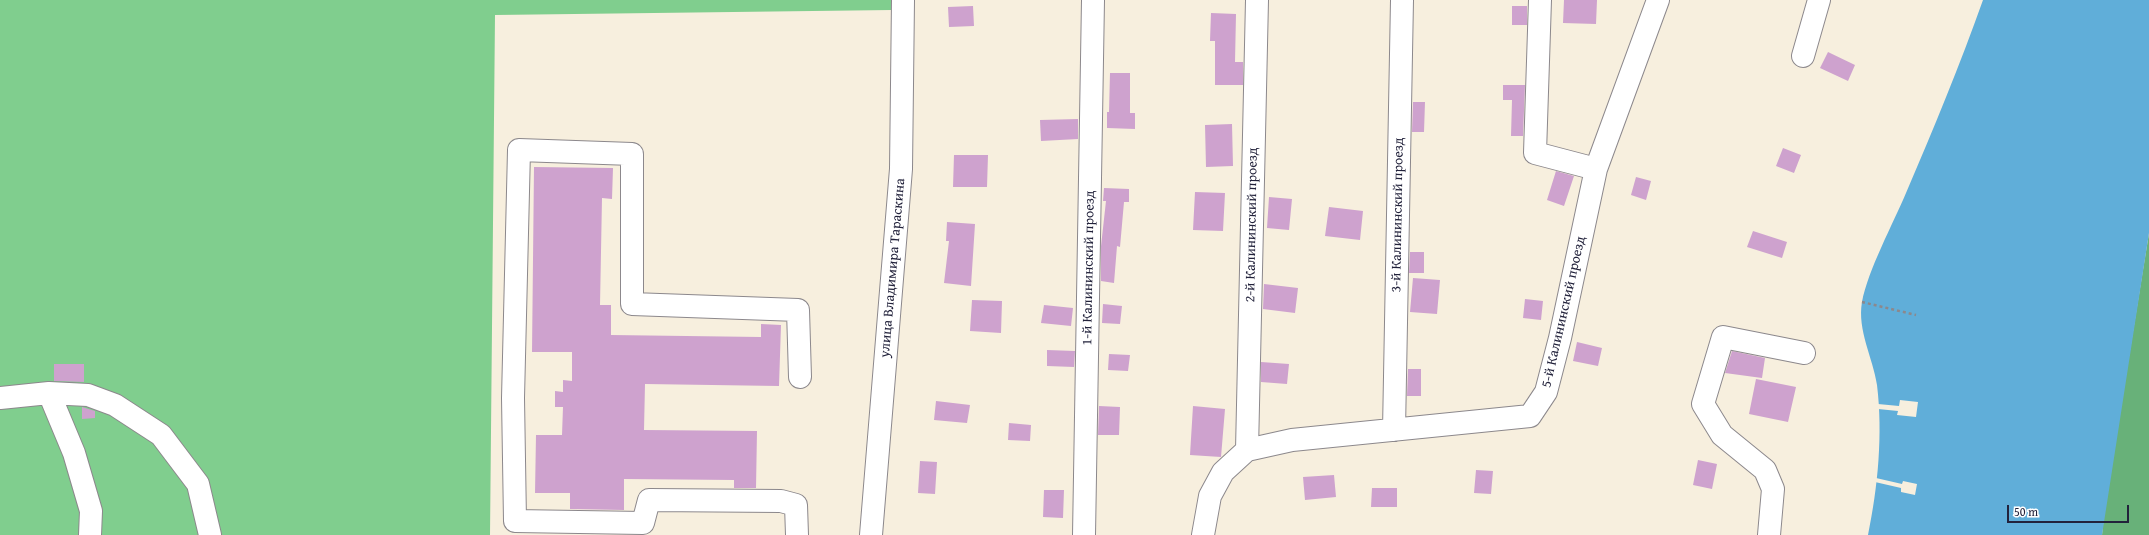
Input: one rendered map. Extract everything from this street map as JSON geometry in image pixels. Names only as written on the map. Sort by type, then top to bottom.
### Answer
[{"type":"street","name":"улица Владимира Тараскина","points":[[870,535],[901,169],[903,0]]},
{"type":"street","name":"1-й Калининский проезд","points":[[1084,535],[1093,0]]},
{"type":"street","name":"2-й Калининский проезд","points":[[1247,450],[1257,0]]},
{"type":"street","name":"3-й Калининский проезд","points":[[1394,430],[1402,0]]},
{"type":"street","points":[[1540,0],[1535,153],[1596,169]]},
{"type":"street","name":"5-й Калининский проезд","points":[[1203,535],[1210,496],[1223,472],[1247,450],[1292,440],[1530,416],[1546,392],[1560,338],[1596,169],[1658,0]]},
{"type":"street","points":[[1803,56],[1819,0]]},
{"type":"street","points":[[797,535],[796,505],[781,501],[649,500],[643,523],[514,521],[513,398],[519,150],[632,154],[632,304],[798,310],[800,377]]},
{"type":"street","points":[[1769,535],[1773,489],[1764,470],[1722,435],[1703,404],[1723,337],[1804,353]]},
{"type":"street","points":[[49,393],[74,453],[91,511],[90,535]]},
{"type":"street","points":[[0,398],[49,393],[88,395],[116,404],[161,435],[198,484],[210,535]]},
{"type":"path","points":[[1862,302],[1916,315]]},
{"type":"green space","points":[[0,0],[892,0],[892,10],[495,15],[490,535],[0,535]]},
{"type":"green space","points":[[2149,233],[2149,535],[2102,535],[2105,504]]},
{"type":"water","points":[[1983,0],[2149,0],[2149,233],[2102,535],[1868,535],[1877,479],[1880,422],[1877,385],[1863,333],[1861,312],[1862,302],[1875,262],[1936,121]]},
{"type":"pier","points":[[1900,400],[1918,402],[1916,417],[1897,415],[1898,411],[1878,409],[1878,404],[1899,406]]},
{"type":"pier","points":[[1876,478],[1902,484],[1903,481],[1917,484],[1915,495],[1901,492],[1901,488],[1875,482]]},
{"type":"building","points":[[1564,0],[1597,0],[1596,24],[1563,23]]},
{"type":"building","points":[[973,6],[974,26],[949,27],[948,7]]},
{"type":"building","points":[[1512,6],[1527,6],[1527,25],[1512,25]]},
{"type":"building","points":[[1211,13],[1236,14],[1235,62],[1243,62],[1243,85],[1215,85],[1215,41],[1210,41]]},
{"type":"building","points":[[1828,52],[1855,65],[1848,81],[1820,68]]},
{"type":"building","points":[[1110,73],[1130,73],[1130,113],[1135,113],[1135,129],[1107,128]]},
{"type":"building","points":[[1503,85],[1525,85],[1523,136],[1511,136],[1512,100],[1503,100]]},
{"type":"building","points":[[1413,102],[1425,102],[1424,132],[1412,132]]},
{"type":"building","points":[[1078,119],[1078,139],[1041,141],[1040,120]]},
{"type":"building","points":[[1232,124],[1233,166],[1206,167],[1205,125]]},
{"type":"building","points":[[1783,148],[1801,155],[1794,173],[1776,166]]},
{"type":"building","points":[[954,155],[988,155],[987,187],[953,187]]},
{"type":"building","points":[[534,167],[613,168],[612,199],[602,198],[600,305],[611,305],[611,335],[761,337],[761,324],[781,325],[779,386],[645,384],[644,430],[757,431],[756,488],[734,488],[734,480],[624,479],[624,510],[570,509],[570,493],[535,493],[536,435],[562,435],[563,407],[555,407],[555,391],[563,392],[563,380],[572,381],[572,352],[532,352]]},
{"type":"building","points":[[1556,171],[1574,176],[1564,206],[1547,200]]},
{"type":"building","points":[[1636,177],[1651,181],[1646,200],[1631,195]]},
{"type":"building","points":[[1104,188],[1129,189],[1129,202],[1124,202],[1120,247],[1117,246],[1114,283],[1101,281],[1101,246],[1106,201],[1103,201]]},
{"type":"building","points":[[1195,192],[1225,193],[1223,231],[1193,230]]},
{"type":"building","points":[[1269,197],[1292,199],[1289,230],[1267,228]]},
{"type":"building","points":[[1329,207],[1363,211],[1360,240],[1325,236]]},
{"type":"building","points":[[947,222],[975,224],[971,286],[944,283],[949,241],[946,241]]},
{"type":"building","points":[[1753,231],[1787,242],[1782,258],[1747,247]]},
{"type":"building","points":[[1410,252],[1424,252],[1424,273],[1409,273]]},
{"type":"building","points":[[1413,278],[1440,280],[1437,314],[1410,312]]},
{"type":"building","points":[[1264,284],[1298,288],[1295,313],[1263,309]]},
{"type":"building","points":[[1525,299],[1543,301],[1541,320],[1523,318]]},
{"type":"building","points":[[972,300],[1002,301],[1001,333],[970,331]]},
{"type":"building","points":[[1103,304],[1122,306],[1120,324],[1102,323]]},
{"type":"building","points":[[1044,305],[1073,308],[1071,326],[1041,323]]},
{"type":"building","points":[[1577,342],[1602,348],[1598,366],[1573,361]]},
{"type":"building","points":[[1047,350],[1075,351],[1074,367],[1047,366]]},
{"type":"building","points":[[1732,351],[1765,358],[1762,378],[1725,373]]},
{"type":"building","points":[[1109,354],[1130,355],[1128,371],[1108,370]]},
{"type":"building","points":[[1261,362],[1289,364],[1287,384],[1261,382]]},
{"type":"building","points":[[54,364],[84,364],[84,382],[54,381]]},
{"type":"building","points":[[1408,369],[1421,369],[1421,396],[1407,396]]},
{"type":"building","points":[[1756,379],[1796,387],[1788,422],[1749,414]]},
{"type":"building","points":[[936,401],[970,405],[967,423],[934,420]]},
{"type":"building","points":[[1099,406],[1120,407],[1119,435],[1098,435]]},
{"type":"building","points":[[1193,406],[1225,409],[1221,457],[1190,455]]},
{"type":"building","points":[[82,407],[95,411],[95,418],[82,419]]},
{"type":"building","points":[[1009,423],[1031,425],[1030,441],[1008,440]]},
{"type":"building","points":[[1698,460],[1717,464],[1712,489],[1693,485]]},
{"type":"building","points":[[920,461],[937,462],[935,494],[918,493]]},
{"type":"building","points":[[1476,470],[1493,471],[1491,494],[1474,493]]},
{"type":"building","points":[[1334,475],[1336,497],[1305,500],[1303,477]]},
{"type":"building","points":[[1372,488],[1397,488],[1397,507],[1371,507]]},
{"type":"building","points":[[1044,490],[1064,490],[1063,518],[1043,517]]}]
